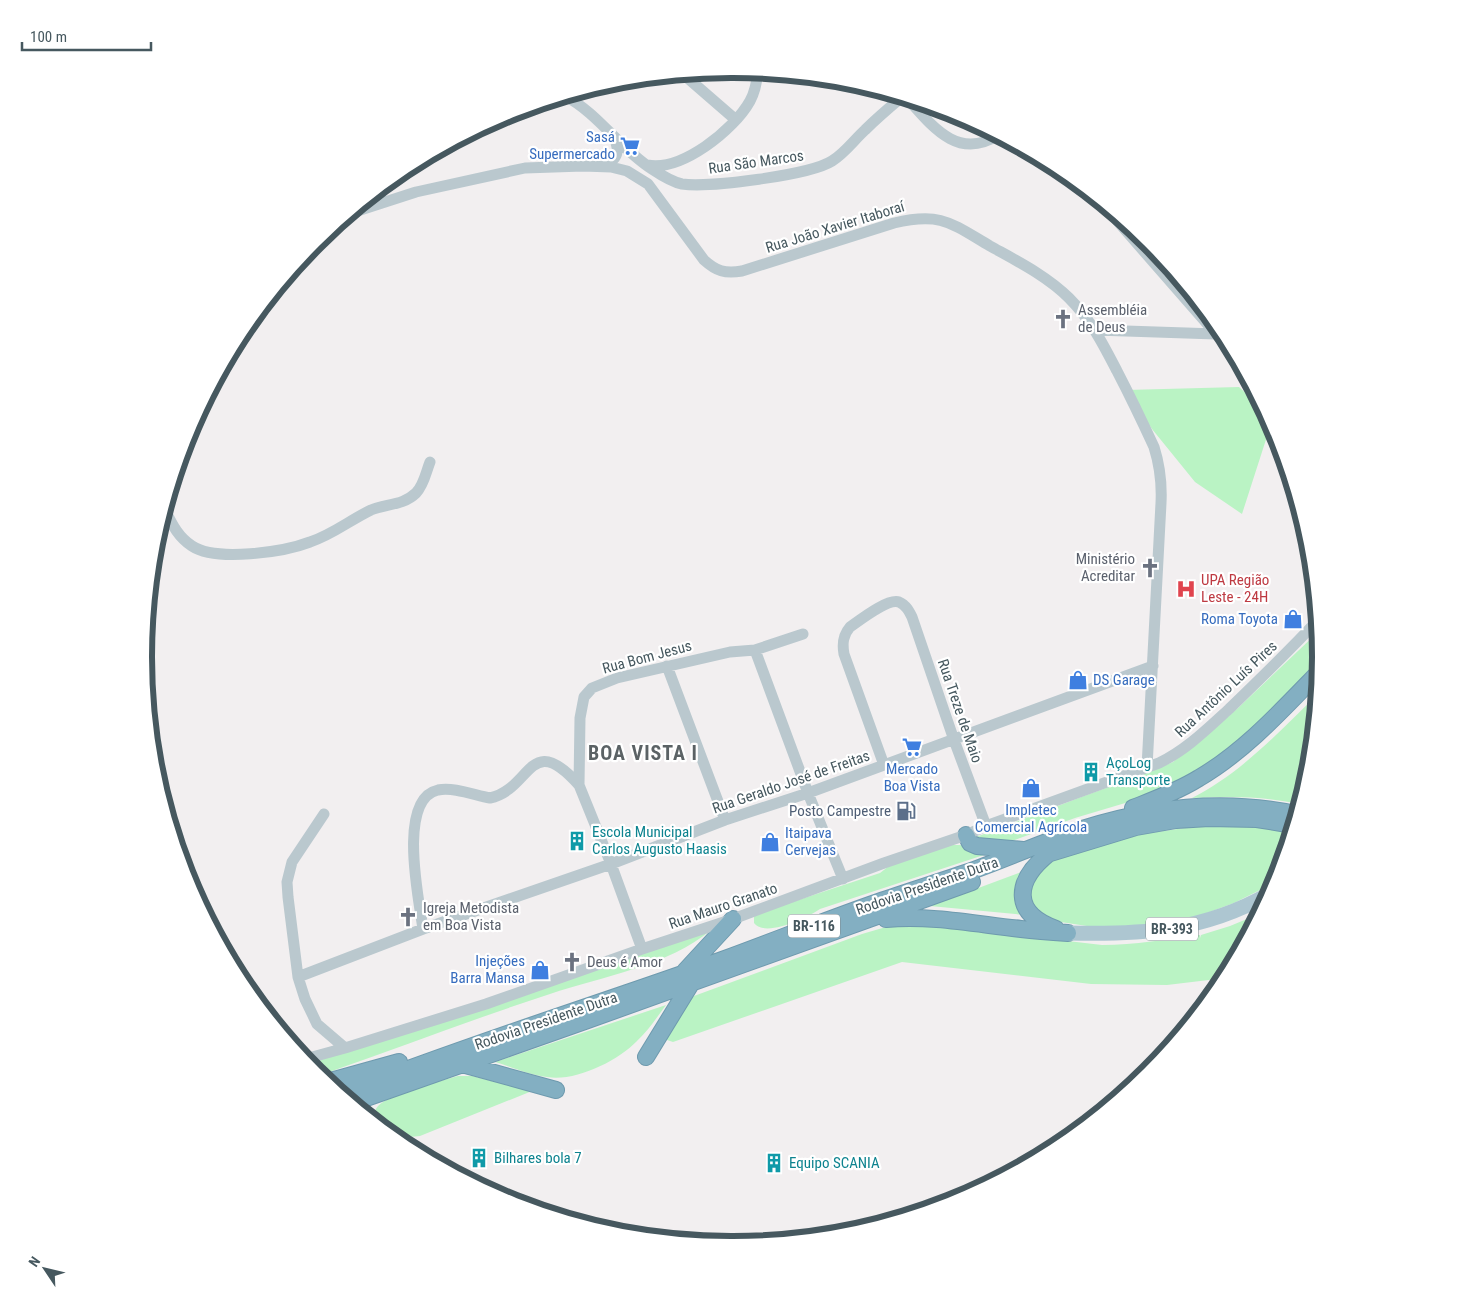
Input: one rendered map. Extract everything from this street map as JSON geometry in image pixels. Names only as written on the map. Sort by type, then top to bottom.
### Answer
[{"type":"highway","points":[[1083,829],[1178,790],[1219,766],[1272,719],[1311,680]]},
{"type":"highway","name":"Rodovia Presidente Dutra","points":[[358,1100],[585,1021],[688,978],[1083,829],[1144,813],[1202,807],[1232,806],[1290,813]]},
{"type":"highway","name":"Rodovia Presidente Dutra","points":[[348,1092],[533,1026],[866,921],[1048,854],[1136,827],[1176,820],[1209,818],[1257,819],[1287,824]]},
{"type":"highway","points":[[966,835],[970,843],[977,846],[1028,850]]},
{"type":"highway","name":"BR-393","points":[[1048,854],[1027,875],[1023,884],[1023,897],[1028,911],[1033,917],[1047,926],[1068,933]]},
{"type":"highway","name":"BR-393","points":[[866,921],[900,918],[949,919],[1020,929],[1068,933]]},
{"type":"highway","points":[[646,1057],[688,978],[733,919]]},
{"type":"highway","points":[[336,1080],[533,1026]]},
{"type":"highway","points":[[462,1064],[556,1090]]},
{"type":"main road","name":"BR-393","points":[[1068,933],[1146,933],[1184,927],[1233,912],[1258,900]]},
{"type":"street","points":[[689,79],[736,120]]},
{"type":"street","points":[[365,208],[416,192],[525,168],[644,167],[671,164],[708,144],[736,120],[751,100],[756,79]]},
{"type":"street","points":[[572,100],[588,110],[644,167]]},
{"type":"street","name":"Rua São Marcos","points":[[644,167],[668,179],[687,185],[737,182],[820,167],[842,154],[897,102]]},
{"type":"street","points":[[916,107],[931,124],[949,139],[962,144],[974,145],[986,143],[992,139]]},
{"type":"street","points":[[604,167],[615,157],[618,149],[609,131]]},
{"type":"street","points":[[616,143],[644,167],[668,179]]},
{"type":"street","points":[[668,179],[667,171],[671,164]]},
{"type":"street","points":[[604,167],[627,171],[652,189],[668,179]]},
{"type":"street","name":"Rua João Xavier Itaboraí","points":[[644,167],[652,189],[704,260],[716,270],[727,273],[751,269],[902,221],[930,218],[951,224],[1016,260],[1069,298],[1096,330],[1154,447],[1160,464],[1162,483],[1147,767]]},
{"type":"street","points":[[1129,235],[1202,318]]},
{"type":"street","points":[[1096,330],[1213,334]]},
{"type":"street","points":[[169,519],[180,536],[200,550],[218,554],[236,554],[280,550],[311,542],[371,510],[410,498],[420,487],[430,462]]},
{"type":"street","name":"Rua Treze de Maio","points":[[884,764],[844,654],[843,639],[850,627],[886,605],[895,602],[906,606],[912,617],[986,826]]},
{"type":"street","name":"Rua Antônio Luís Pires","points":[[1147,767],[1170,758],[1191,743],[1272,668],[1310,628]]},
{"type":"street","name":"Rua Bom Jesus","points":[[642,949],[611,864],[579,785],[581,704],[587,692],[592,688],[617,678],[730,652],[755,650],[803,634]]},
{"type":"street","points":[[755,650],[808,793],[843,879]]},
{"type":"street","points":[[667,666],[725,820]]},
{"type":"street","name":"Rua Geraldo José de Freitas","points":[[298,977],[423,929],[611,864],[725,820],[808,793],[1152,666]]},
{"type":"street","points":[[423,929],[416,876],[413,832],[419,805],[429,794],[437,790],[446,790],[490,798],[512,786],[530,767],[540,762],[554,763],[579,785]]},
{"type":"street","name":"Rua Mauro Granato","points":[[313,1057],[486,1004],[733,919],[1147,767]]},
{"type":"street","points":[[324,814],[292,862],[287,882],[298,977],[305,999],[317,1024],[346,1048]]},
{"type":"green space","points":[[1239,387],[1250,397],[1267,436],[1242,514],[1195,482],[1152,429],[1126,390]]},
{"type":"green space","points":[[1311,639],[1311,673],[1291,694],[1210,766],[1142,798],[1075,818],[1012,841],[1003,842],[976,837],[1173,762],[1238,708]]},
{"type":"green space","points":[[1309,702],[1307,733],[1293,803],[1246,797],[1192,798],[1243,765]]},
{"type":"green space","points":[[1198,826],[1260,827],[1285,830],[1263,889],[1234,903],[1196,917],[1133,927],[1087,926],[1054,921],[1029,904],[1031,872],[1064,854],[1143,834]]},
{"type":"green space","points":[[951,845],[996,851],[820,909],[806,917],[776,928],[759,927],[754,923],[756,914],[880,873],[889,866]]},
{"type":"green space","points":[[1024,871],[1025,915],[930,906]]},
{"type":"green space","points":[[1249,918],[1214,979],[1167,985],[1091,984],[902,962],[673,1042],[667,1040],[667,1036],[689,1000],[694,996],[862,934],[903,922],[1102,945],[1139,943],[1200,935],[1201,938],[1201,935]]},
{"type":"green space","points":[[711,930],[676,952],[634,969],[522,1003],[332,1071],[327,1071],[314,1058]]},
{"type":"green space","points":[[666,1005],[645,1033],[629,1048],[608,1062],[583,1073],[558,1078],[547,1077],[527,1073],[495,1062]]},
{"type":"green space","points":[[458,1076],[472,1076],[532,1091],[420,1136],[407,1137],[375,1113],[378,1106],[384,1101],[416,1088]]},
{"type":"green space","points":[[898,1212],[873,1219],[888,1214]]},
{"type":"place","name":"Sasá Supermercado","points":[[630,146]]},
{"type":"place","name":"Assembléia de Deus","points":[[1063,319]]},
{"type":"place","name":"Ministério Acreditar","points":[[1150,568]]},
{"type":"place","name":"UPA Região Leste - 24H","points":[[1186,589]]},
{"type":"place","name":"Roma Toyota","points":[[1293,619]]},
{"type":"place","name":"DS Garage","points":[[1078,680]]},
{"type":"place","name":"Mercado Boa Vista","points":[[912,747]]},
{"type":"place","name":"AçoLog Transporte","points":[[1091,772]]},
{"type":"place","name":"Impletec Comercial Agrícola","points":[[1031,788]]},
{"type":"place","name":"Posto Campestre","points":[[906,811]]},
{"type":"place","name":"Escola Municipal Carlos Augusto Haasis","points":[[577,841]]},
{"type":"place","name":"Itaipava Cervejas","points":[[770,842]]},
{"type":"place","name":"Igreja Metodista em Boa Vista","points":[[408,917]]},
{"type":"place","name":"Deus é Amor","points":[[572,962]]},
{"type":"place","name":"Injeções Barra Mansa","points":[[540,970]]},
{"type":"place","name":"Bilhares bola 7","points":[[479,1158]]},
{"type":"place","name":"Equipo SCANIA","points":[[774,1163]]},
{"type":"district","name":"BOA VISTA I","points":[[643,753]]}]
